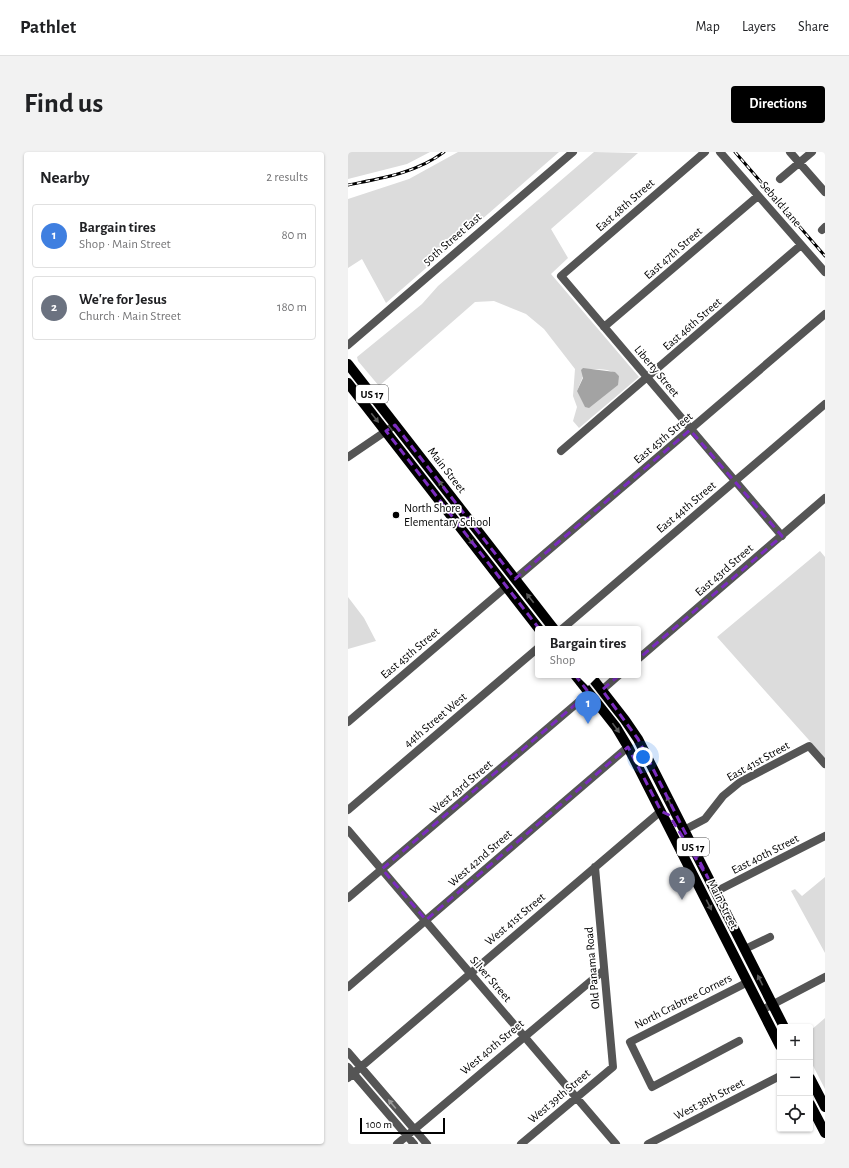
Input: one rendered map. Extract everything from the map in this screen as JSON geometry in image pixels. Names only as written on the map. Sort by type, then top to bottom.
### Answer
[{"type":"main road","name":"Main Street","points":[[348,364],[552,626]]},
{"type":"main road","name":"Main Street","points":[[348,383],[537,626]]},
{"type":"main road","name":"Main Street","points":[[577,678],[616,727],[628,747],[777,1040]]},
{"type":"main road","name":"Main Street","points":[[592,678],[638,739],[782,1024]]},
{"type":"main road","points":[[661,810],[669,815],[689,852],[708,878]]},
{"type":"main road","points":[[813,1084],[825,1107]]},
{"type":"main road","points":[[813,1110],[825,1133]]},
{"type":"street","name":"50th Street East","points":[[348,345],[572,152]]},
{"type":"street","name":"East 48th Street","points":[[561,276],[705,152]]},
{"type":"street","name":"Sebald Lane","points":[[720,152],[825,272]]},
{"type":"street","points":[[790,152],[825,192]]},
{"type":"street","points":[[780,179],[812,152]]},
{"type":"street","name":"East 47th Street","points":[[604,327],[758,196]]},
{"type":"street","name":"East 46th Street","points":[[561,451],[802,245]]},
{"type":"street","name":"Liberty Street","points":[[561,276],[690,430],[782,536]]},
{"type":"street","name":"East 45th Street","points":[[515,579],[825,314]]},
{"type":"street","name":"East 44th Street","points":[[566,626],[825,404]]},
{"type":"street","points":[[348,457],[395,425]]},
{"type":"street","name":"East 43rd Street","points":[[641,656],[825,498]]},
{"type":"street","name":"East 45th Street","points":[[348,722],[506,587]]},
{"type":"street","name":"44th Street West","points":[[348,810],[535,651]]},
{"type":"street","points":[[602,690],[616,678]]},
{"type":"street","name":"West 43rd Street","points":[[348,898],[589,693]]},
{"type":"street","name":"East 41st Street","points":[[684,830],[705,819],[723,796],[740,782],[809,746],[825,764]]},
{"type":"street","name":"West 42nd Street","points":[[348,987],[628,747]]},
{"type":"street","name":"West 41st Street","points":[[350,1073],[361,1067],[661,810]]},
{"type":"street","name":"Silver Street","points":[[348,830],[616,1144]]},
{"type":"street","name":"East 40th Street","points":[[716,892],[825,836]]},
{"type":"street","name":"Old Panama Road","points":[[595,867],[613,1067]]},
{"type":"street","points":[[745,949],[770,937]]},
{"type":"street","name":"West 40th Street","points":[[397,1144],[604,970]]},
{"type":"street","points":[[762,1010],[825,977]]},
{"type":"street","name":"North Crabtree Corners","points":[[740,1041],[652,1086],[630,1042],[748,982]]},
{"type":"street","points":[[348,1052],[427,1144]]},
{"type":"street","name":"West 39th Street","points":[[521,1144],[613,1067]]},
{"type":"street","points":[[350,1073],[414,1144]]},
{"type":"street","name":"West 38th Street","points":[[648,1144],[777,1078]]},
{"type":"highlighted area","points":[[395,425],[515,579],[690,430],[782,536],[602,690],[638,739],[708,878],[669,815],[661,811],[628,747],[426,920],[382,869],[589,693],[386,431]]},
{"type":"shaded area","points":[[348,152],[430,152],[407,164],[348,179]]},
{"type":"shaded area","points":[[458,152],[559,152],[386,303],[362,259],[348,268],[348,199],[409,179]]},
{"type":"shaded area","points":[[594,152],[638,153],[551,229],[568,258],[551,274],[639,377],[579,428],[573,421],[577,407],[573,396],[575,369],[544,329],[526,314],[494,301],[475,302],[379,386],[358,361],[357,357],[422,304],[438,286]],"holes":[[[586,369],[608,370],[619,376],[577,391]]]},
{"type":"shaded area","points":[[583,368],[615,372],[619,376],[618,385],[589,408],[585,407],[577,391],[583,378],[581,370]]},
{"type":"shaded area","points":[[820,551],[825,557],[825,758],[717,637]]},
{"type":"shaded area","points":[[348,597],[364,618],[376,641],[348,649]]},
{"type":"shaded area","points":[[825,877],[825,953],[791,891],[795,889],[802,896]]},
{"type":"shaded area","points":[[825,1018],[825,1089],[813,1066],[813,1028]]},
{"type":"railway","points":[[348,185],[410,170],[444,152]]},
{"type":"railway","points":[[735,152],[825,256]]},
{"type":"place","name":"North Shore Elementary School","points":[[396,515]]},
{"type":"place","name":"Bargain tires","points":[[588,724]]},
{"type":"place","name":"We're for Jesus","points":[[682,900]]}]
